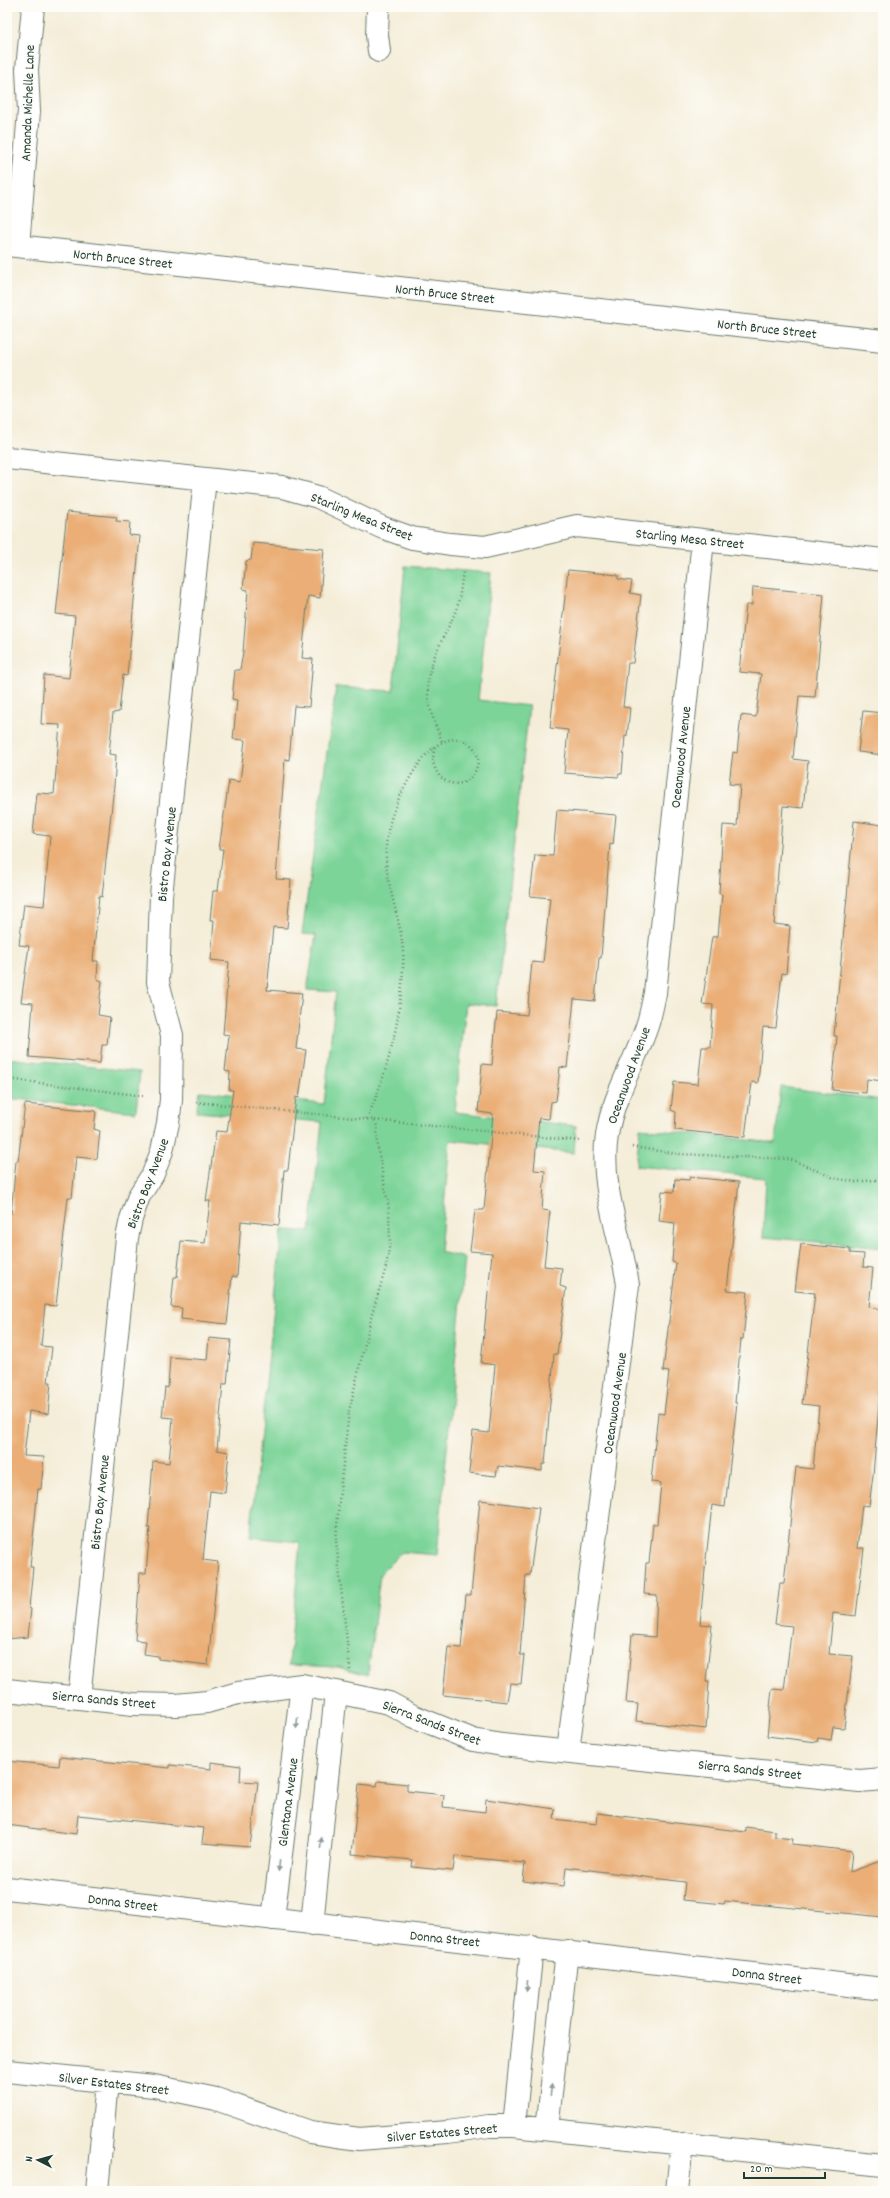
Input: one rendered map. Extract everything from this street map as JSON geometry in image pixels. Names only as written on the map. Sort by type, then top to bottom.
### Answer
[{"type":"street","name":"Amanda Michelle Lane","points":[[12,246],[29,111],[27,69],[33,7]]},
{"type":"street","points":[[378,7],[376,35],[379,51]]},
{"type":"street","name":"North Bruce Street","points":[[12,246],[883,341]]},
{"type":"street","name":"Starling Mesa Street","points":[[7,458],[282,487],[318,496],[381,527],[412,538],[465,545],[485,547],[577,526],[883,560]]},
{"type":"street","name":"Bistro Bay Avenue","points":[[79,1698],[127,1238],[131,1219],[139,1196],[153,1174],[162,1151],[171,1100],[172,1035],[158,982],[157,951],[161,896],[205,479]]},
{"type":"street","name":"Oceanwood Avenue","points":[[568,1751],[628,1285],[620,1237],[607,1190],[607,1144],[614,1107],[648,1024],[655,993],[703,540]]},
{"type":"street","name":"Sierra Sands Street","points":[[7,1690],[133,1704],[176,1705],[207,1702],[238,1693],[302,1685],[389,1703],[413,1716],[473,1740],[502,1745],[860,1781],[883,1779]]},
{"type":"street","name":"Glentana Avenue","points":[[272,1920],[302,1685]]},
{"type":"street","points":[[312,1924],[345,1694]]},
{"type":"street","name":"Donna Street","points":[[7,1888],[272,1920],[567,1951],[883,1988]]},
{"type":"street","points":[[514,2126],[532,1948]]},
{"type":"street","points":[[547,2129],[567,1951]]},
{"type":"street","points":[[521,2047],[555,2050]]},
{"type":"street","name":"Silver Estates Street","points":[[7,2071],[154,2086],[216,2099],[310,2132],[359,2139],[448,2132],[489,2126],[514,2126],[883,2165]]},
{"type":"street","points":[[97,2191],[107,2081]]},
{"type":"street","points":[[677,2191],[682,2143]]},
{"type":"path","points":[[442,741],[430,711],[428,679],[440,643],[455,612],[460,596],[465,545]]},
{"type":"path","points":[[367,1119],[388,1058],[401,997],[404,964],[402,938],[386,861],[387,838],[392,813],[403,789],[420,762],[434,747],[442,741],[457,738],[469,743],[476,751],[478,760],[476,771],[469,780],[458,785],[445,782],[437,774],[433,764],[434,747]]},
{"type":"path","points":[[7,1079],[171,1100],[607,1144],[679,1154],[790,1159],[834,1178],[856,1182],[883,1179]]},
{"type":"path","points":[[345,1694],[336,1542],[349,1412],[372,1314],[386,1267],[390,1242],[389,1209],[378,1150],[377,1126],[374,1120]]},
{"type":"green space","points":[[405,566],[491,573],[478,700],[529,706],[496,1006],[466,1003],[455,1112],[576,1126],[574,1153],[450,1140],[440,1252],[465,1258],[437,1555],[402,1552],[380,1574],[368,1675],[338,1667],[289,1665],[300,1542],[250,1537],[282,1230],[310,1231],[322,1122],[196,1112],[200,1091],[324,1104],[336,992],[307,990],[316,935],[302,934],[336,687],[393,691]]},
{"type":"green space","points":[[7,1058],[140,1072],[136,1112],[7,1098]]},
{"type":"green space","points":[[781,1087],[883,1100],[883,1248],[763,1237],[766,1178],[636,1166],[640,1128],[775,1143]]},
{"type":"building","points":[[67,512],[117,517],[116,521],[130,522],[129,535],[140,536],[127,676],[123,675],[119,712],[113,713],[109,754],[116,755],[114,786],[102,897],[99,896],[93,961],[98,961],[97,979],[102,981],[98,1015],[110,1017],[107,1045],[102,1045],[100,1063],[29,1057],[33,1003],[21,1002],[29,946],[19,945],[24,904],[44,906],[50,836],[33,834],[37,793],[54,794],[60,725],[41,724],[44,675],[69,678],[75,616],[56,614]]},
{"type":"building","points":[[253,543],[324,549],[320,598],[308,596],[302,658],[313,659],[309,707],[294,706],[289,760],[285,759],[276,879],[291,880],[287,928],[273,927],[267,990],[302,993],[296,1049],[306,1050],[299,1098],[296,1097],[288,1170],[284,1170],[279,1225],[241,1221],[237,1277],[232,1276],[227,1324],[181,1319],[182,1308],[171,1307],[174,1277],[177,1277],[181,1241],[205,1243],[210,1201],[206,1201],[216,1131],[227,1132],[233,1090],[229,1090],[230,1072],[225,1071],[229,1035],[223,1034],[229,962],[211,960],[214,920],[210,920],[213,891],[218,891],[223,849],[219,849],[229,780],[240,782],[245,740],[233,739],[237,700],[232,699],[235,670],[240,670],[243,652],[248,590],[243,589],[246,561],[251,560]]},
{"type":"building","points":[[568,570],[618,575],[618,579],[632,581],[630,593],[641,595],[633,663],[628,663],[623,707],[630,708],[627,736],[625,736],[622,774],[619,774],[618,777],[564,773],[568,730],[550,728]]},
{"type":"building","points":[[753,587],[824,594],[815,697],[799,696],[793,759],[808,761],[803,808],[783,806],[774,924],[790,926],[786,974],[782,973],[776,1028],[763,1027],[758,1083],[752,1082],[745,1137],[675,1130],[676,1112],[671,1110],[674,1082],[698,1084],[702,1047],[710,1047],[713,1005],[702,1004],[712,937],[718,936],[722,894],[719,894],[723,825],[737,826],[740,785],[729,784],[733,752],[737,753],[741,715],[756,717],[761,674],[739,672],[746,605],[752,605]]},
{"type":"building","points":[[863,711],[883,713],[883,755],[858,752]]},
{"type":"building","points":[[557,810],[616,815],[613,845],[610,844],[601,958],[599,958],[595,1001],[574,999],[567,1068],[560,1067],[556,1101],[551,1102],[549,1119],[539,1118],[534,1170],[545,1171],[542,1210],[550,1211],[544,1266],[562,1268],[560,1286],[566,1288],[557,1354],[554,1354],[545,1464],[542,1464],[542,1471],[498,1466],[496,1476],[469,1473],[473,1431],[489,1433],[495,1365],[481,1363],[492,1253],[470,1251],[475,1210],[484,1210],[493,1114],[478,1112],[482,1064],[492,1065],[497,1012],[527,1015],[532,962],[543,963],[550,898],[530,896],[535,855],[553,856]]},
{"type":"building","points":[[854,821],[883,825],[883,1081],[867,1079],[866,1093],[832,1090],[837,1036],[834,1036]]},
{"type":"building","points":[[25,1104],[96,1111],[94,1129],[100,1131],[97,1159],[76,1157],[72,1198],[68,1197],[56,1306],[45,1305],[41,1346],[52,1347],[48,1382],[51,1382],[48,1414],[29,1411],[24,1456],[44,1457],[41,1489],[38,1489],[30,1567],[33,1567],[28,1637],[7,1639],[7,1213],[11,1214],[16,1161],[18,1161]]},
{"type":"building","points":[[690,1177],[739,1182],[727,1290],[748,1292],[743,1339],[741,1339],[735,1403],[737,1403],[725,1507],[712,1505],[706,1559],[700,1624],[712,1625],[706,1681],[709,1681],[706,1729],[636,1721],[638,1704],[626,1703],[632,1635],[655,1637],[657,1595],[644,1594],[646,1563],[649,1563],[653,1524],[657,1524],[661,1483],[651,1482],[658,1413],[664,1414],[669,1372],[663,1371],[676,1263],[672,1262],[675,1223],[659,1221],[662,1191],[674,1192],[675,1179],[689,1180]]},
{"type":"building","points":[[801,1244],[850,1249],[850,1253],[864,1254],[863,1267],[873,1268],[869,1307],[883,1309],[883,1357],[873,1475],[869,1506],[862,1505],[857,1548],[864,1548],[856,1616],[833,1613],[829,1654],[853,1656],[844,1728],[833,1727],[831,1740],[818,1738],[817,1742],[767,1736],[772,1689],[784,1690],[792,1626],[775,1624],[780,1583],[784,1583],[796,1467],[813,1469],[819,1406],[802,1404],[815,1293],[795,1291]]},
{"type":"building","points":[[209,1338],[231,1340],[227,1384],[223,1384],[217,1450],[229,1452],[225,1493],[210,1491],[203,1560],[218,1562],[208,1665],[158,1659],[158,1656],[144,1654],[146,1641],[135,1640],[140,1573],[146,1573],[153,1461],[169,1463],[173,1418],[162,1417],[165,1387],[168,1388],[170,1357],[207,1360]]},
{"type":"building","points":[[480,1500],[539,1508],[530,1575],[526,1575],[520,1655],[524,1655],[521,1684],[510,1683],[507,1702],[443,1695],[448,1647],[461,1648],[466,1595],[471,1595]]},
{"type":"building","points":[[60,1757],[170,1768],[170,1765],[211,1769],[211,1762],[241,1766],[240,1781],[258,1782],[250,1847],[202,1843],[204,1828],[78,1815],[76,1834],[7,1825],[7,1761],[59,1766]]},
{"type":"building","points":[[378,1781],[407,1784],[407,1791],[444,1795],[443,1807],[485,1812],[486,1799],[555,1809],[554,1819],[597,1824],[598,1813],[746,1832],[746,1827],[775,1831],[775,1837],[793,1839],[792,1844],[852,1851],[850,1872],[883,1860],[883,1917],[725,1901],[724,1904],[683,1900],[685,1882],[566,1867],[564,1886],[523,1881],[525,1863],[455,1856],[453,1871],[412,1867],[413,1860],[352,1854],[359,1784],[377,1786]]}]
